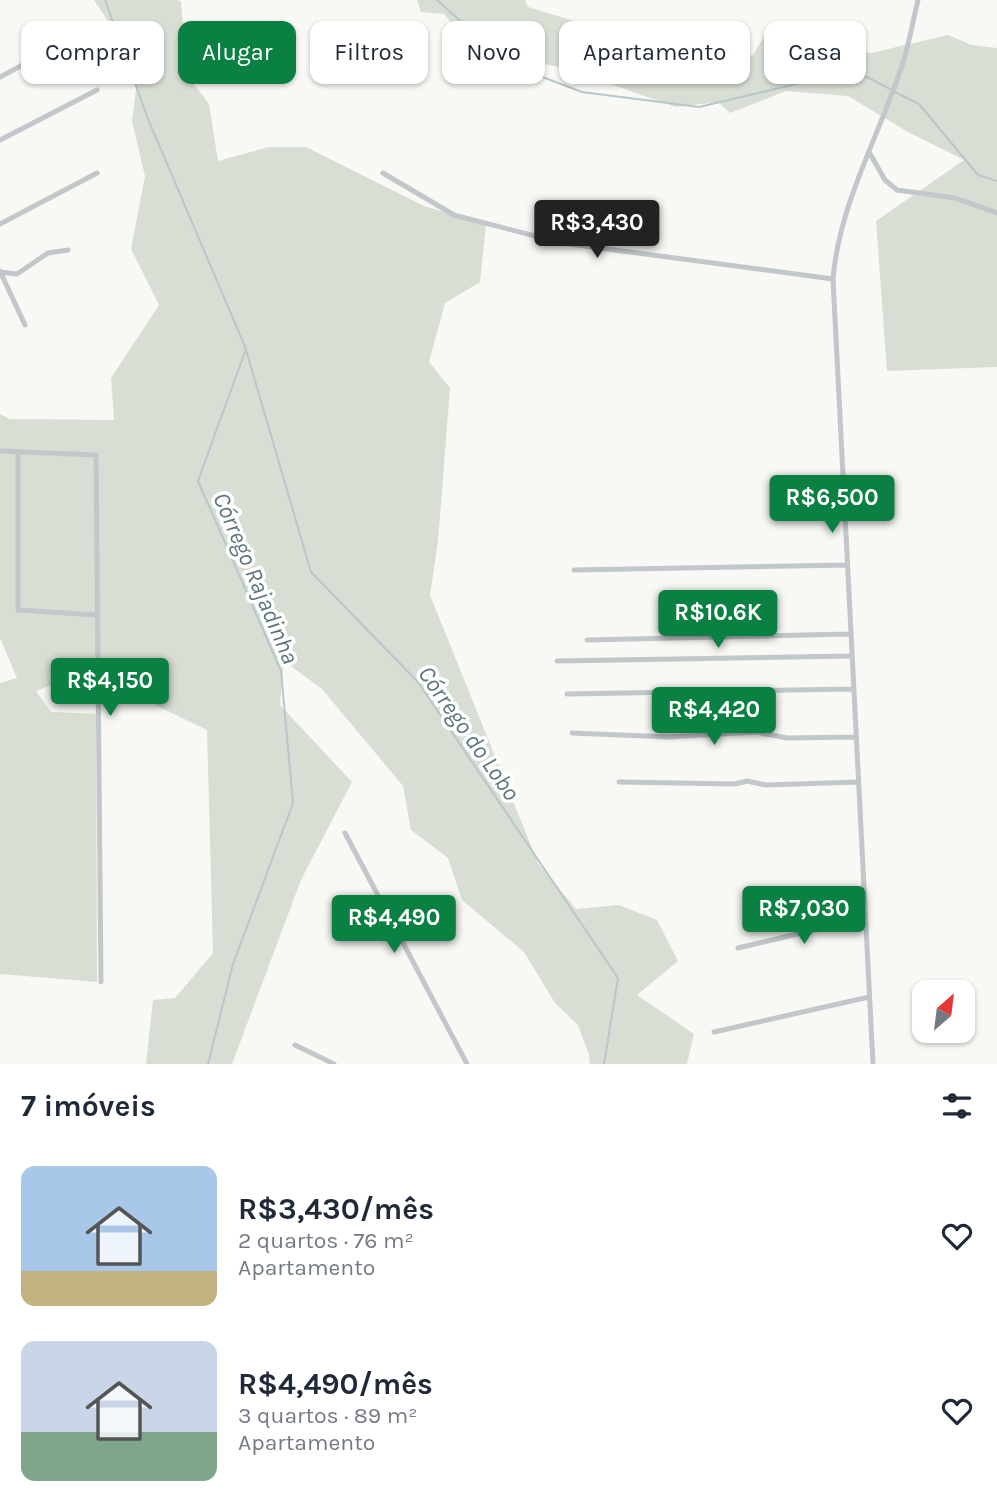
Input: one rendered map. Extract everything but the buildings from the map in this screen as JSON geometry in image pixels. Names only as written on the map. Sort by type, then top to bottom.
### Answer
[{"type":"street","points":[[873,1064],[833,279],[835,251],[903,64],[918,0]]},
{"type":"street","points":[[0,78],[21,66]]},
{"type":"street","points":[[0,140],[97,90]]},
{"type":"street","points":[[869,152],[885,180],[897,190],[955,198],[997,213]]},
{"type":"street","points":[[0,224],[97,173]]},
{"type":"street","points":[[383,173],[454,215],[562,243],[833,279]]},
{"type":"street","points":[[0,271],[18,274],[48,253],[68,250]]},
{"type":"street","points":[[0,271],[25,325]]},
{"type":"street","points":[[0,451],[96,455],[101,982]]},
{"type":"street","points":[[18,452],[18,610],[96,615]]},
{"type":"street","points":[[574,570],[846,565]]},
{"type":"street","points":[[587,640],[850,634]]},
{"type":"street","points":[[557,661],[851,656]]},
{"type":"street","points":[[567,694],[853,690]]},
{"type":"street","points":[[572,733],[669,737],[756,732],[787,738],[855,737]]},
{"type":"street","points":[[619,782],[735,784],[747,780],[766,785],[858,782]]},
{"type":"street","points":[[345,833],[467,1064]]},
{"type":"street","points":[[738,948],[865,918]]},
{"type":"street","points":[[714,1032],[869,997]]},
{"type":"street","points":[[295,1045],[334,1064]]},
{"type":"shaded area","points":[[94,0],[181,2],[183,21],[178,21],[178,84],[194,84],[209,104],[218,161],[269,147],[306,147],[424,206],[486,225],[480,282],[445,303],[429,362],[450,388],[438,541],[430,595],[538,863],[576,909],[619,905],[657,920],[678,961],[637,995],[694,1034],[687,1064],[590,1064],[578,1025],[555,1003],[524,952],[462,900],[448,858],[411,830],[403,786],[322,689],[284,661],[280,705],[352,782],[301,880],[232,1064],[146,1064],[153,1000],[175,998],[213,953],[207,730],[87,672],[36,691],[51,712],[96,714],[97,982],[0,974],[0,683],[17,678],[0,638],[0,414],[10,419],[114,420],[111,378],[159,305],[131,249],[145,176],[132,121],[137,84],[164,84],[164,21],[108,21]]},
{"type":"shaded area","points":[[417,0],[525,0],[528,7],[574,21],[559,21],[559,67],[545,64],[545,21],[450,21],[444,14],[421,12]]},
{"type":"shaded area","points":[[948,35],[972,45],[997,48],[997,367],[887,371],[876,221],[964,160],[908,132],[848,96],[786,91],[730,113],[718,102],[676,107],[611,84],[750,84],[750,55],[753,55],[764,36],[764,84],[866,84],[866,52]]},
{"type":"waterway","name":"Córrego Rajadinha","points":[[105,0],[148,119],[246,349],[198,481],[281,671],[293,803],[233,964],[208,1064]]},
{"type":"waterway","points":[[437,0],[508,64],[582,92],[699,107],[809,81],[840,63],[890,89]]},
{"type":"waterway","points":[[895,92],[919,104],[978,175],[997,181]]},
{"type":"waterway","name":"Córrego do Lobo","points":[[246,350],[311,572],[418,682],[618,978],[604,1064]]}]
